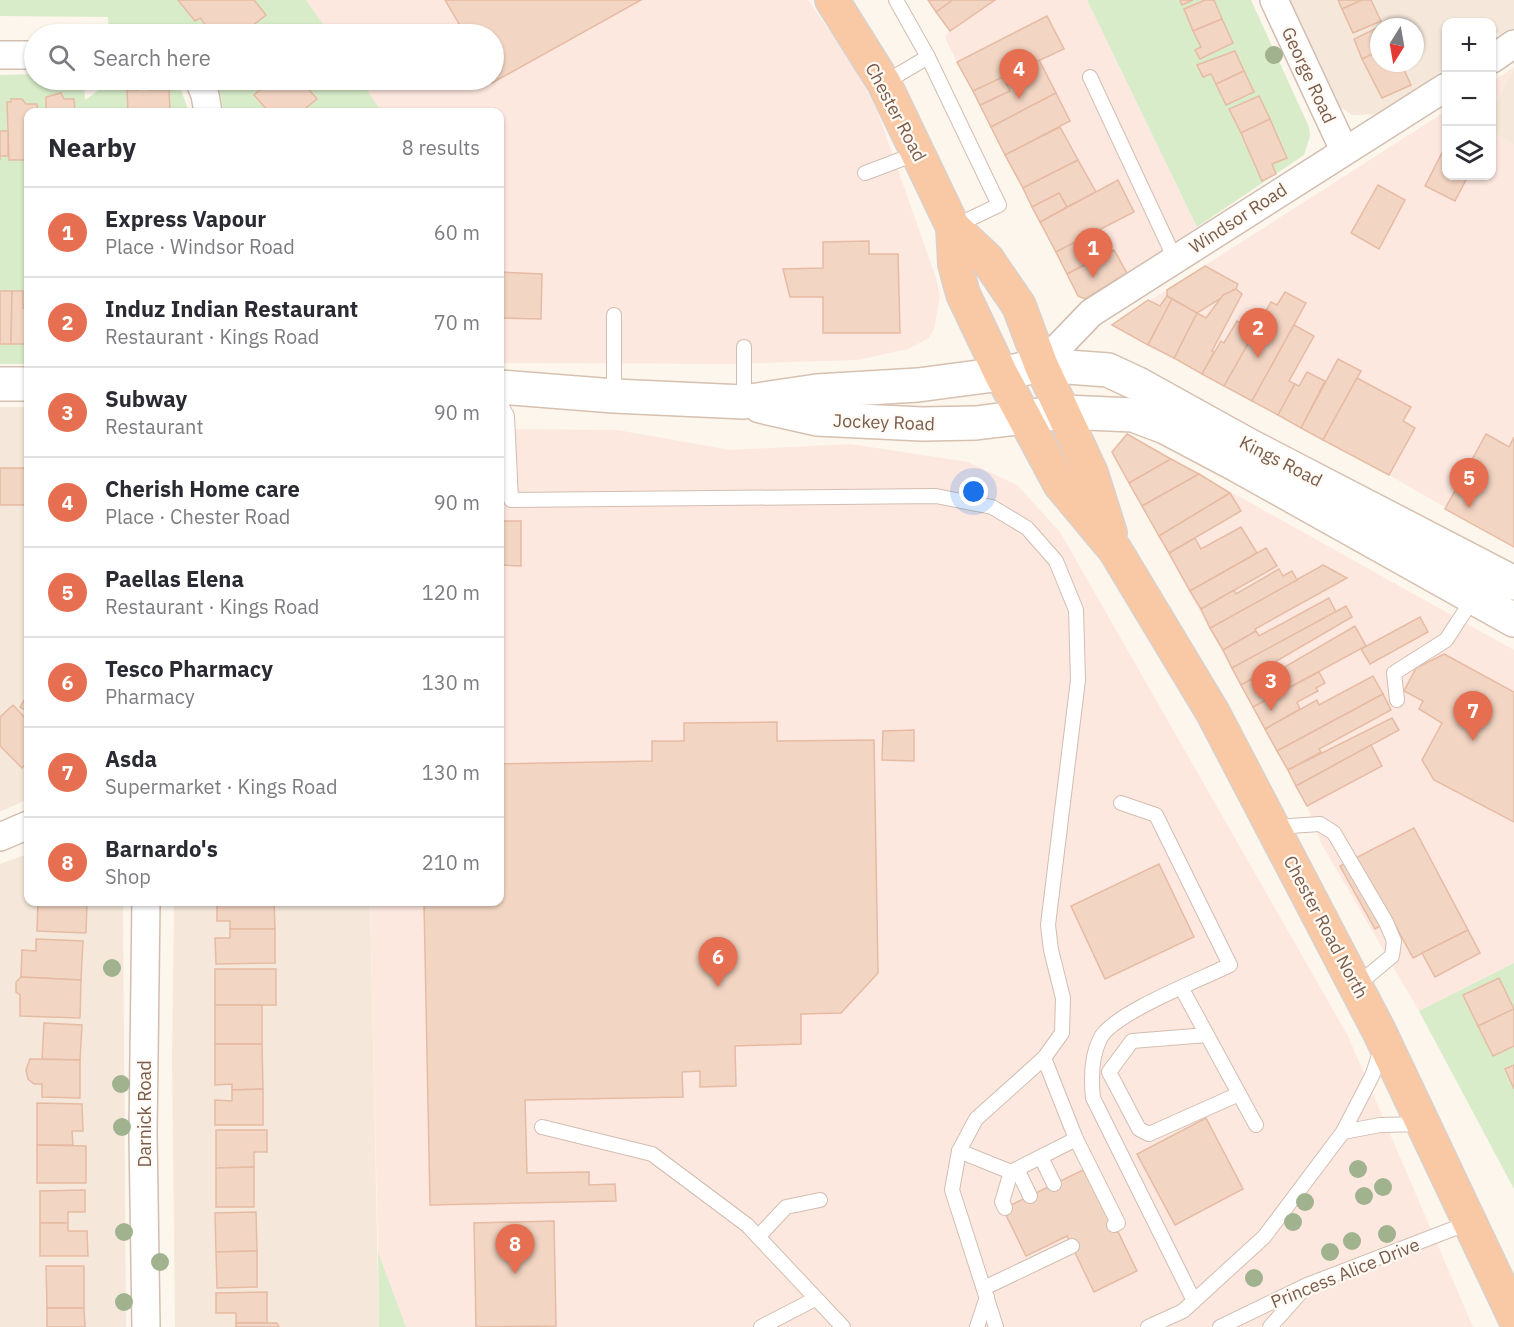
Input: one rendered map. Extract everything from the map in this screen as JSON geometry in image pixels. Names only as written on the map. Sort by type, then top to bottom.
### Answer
[{"type":"highway","name":"Chester Road","points":[[833,0],[884,83],[953,227],[987,259],[1012,292],[1041,365],[1064,412]]},
{"type":"highway","name":"Chester Road","points":[[953,227],[955,264],[963,294],[1001,374],[1025,417]]},
{"type":"highway","name":"Chester Road North","points":[[1064,412],[1091,473],[1115,550]]},
{"type":"highway","name":"Chester Road North","points":[[1025,417],[1060,484],[1115,550],[1213,713],[1384,1042],[1514,1316]]},
{"type":"main road","name":"Kings Road","points":[[1001,374],[1041,365],[1108,370],[1396,519],[1514,583]]},
{"type":"main road","name":"Jockey Road","points":[[744,402],[817,391],[918,385],[1001,374]]},
{"type":"main road","points":[[0,384],[24,384]]},
{"type":"main road","name":"Jockey Road","points":[[504,387],[614,396],[744,402],[817,419],[842,421],[965,423],[1064,412]]},
{"type":"main road","name":"Kings Road","points":[[1064,412],[1134,415],[1165,428],[1237,465],[1514,620]]},
{"type":"street","name":"George Road","points":[[1274,0],[1344,150]]},
{"type":"street","points":[[1496,56],[1514,44]]},
{"type":"street","points":[[0,55],[24,55]]},
{"type":"street","name":"Windsor Road","points":[[1041,365],[1091,313],[1442,89]]},
{"type":"street","points":[[204,90],[207,108]]},
{"type":"street","points":[[0,837],[24,827]]},
{"type":"street","name":"Darnick Road","points":[[146,906],[143,1133],[146,1327]]},
{"type":"lane","points":[[896,0],[928,57],[999,204],[953,227]]},
{"type":"lane","points":[[884,83],[928,57]]},
{"type":"lane","points":[[1090,77],[1175,258]]},
{"type":"lane","points":[[866,173],[918,153]]},
{"type":"lane","points":[[614,315],[614,396]]},
{"type":"lane","points":[[744,347],[744,402]]},
{"type":"lane","points":[[504,410],[507,416],[512,500],[936,496],[992,507],[1027,528],[1056,561],[1076,610],[1078,680],[1048,925],[1051,950],[1063,998],[1062,1034],[1044,1058],[976,1119],[959,1151],[952,1190],[996,1327]]},
{"type":"lane","points":[[1396,519],[1475,598],[1446,640],[1394,673],[1397,700]]},
{"type":"lane","points":[[1121,803],[1156,815],[1230,965],[1117,1019],[1100,1038],[1091,1083],[1094,1098],[1194,1301]]},
{"type":"lane","points":[[1273,827],[1320,824],[1334,833],[1386,922],[1394,941],[1392,956],[1356,986]]},
{"type":"lane","points":[[1182,989],[1256,1125]]},
{"type":"lane","points":[[1207,1035],[1132,1041],[1109,1072],[1138,1129],[1149,1134],[1239,1095]]},
{"type":"lane","points":[[1148,1327],[1183,1311],[1263,1237],[1343,1132],[1372,1076],[1384,1042]]},
{"type":"lane","points":[[1044,1058],[1076,1139],[1118,1223],[1114,1225]]},
{"type":"lane","points":[[1343,1132],[1380,1125],[1422,1124]]},
{"type":"lane","points":[[542,1127],[652,1154],[727,1208],[758,1237],[843,1327]]},
{"type":"lane","points":[[1005,1208],[1002,1202],[1014,1171],[1076,1139]]},
{"type":"lane","points":[[959,1151],[1014,1171],[1030,1196]]},
{"type":"lane","points":[[1041,1157],[1054,1184]]},
{"type":"lane","points":[[758,1237],[786,1208],[820,1200]]},
{"type":"lane","name":"Princess Alice Drive","points":[[1220,1327],[1307,1285],[1471,1222]]},
{"type":"lane","points":[[977,1327],[985,1293],[1029,1260],[1055,1248],[1072,1246]]},
{"type":"lane","points":[[1270,1327],[1307,1285]]},
{"type":"lane","points":[[761,1327],[815,1299]]},
{"type":"shaded area","points":[[306,0],[808,0],[851,61],[877,110],[936,278],[940,296],[934,329],[929,338],[908,349],[857,360],[733,364],[504,363],[504,108],[379,108],[367,90],[504,90],[504,24],[323,24]]},
{"type":"shaded area","points":[[928,0],[1087,0],[1197,227],[1111,284],[1085,299],[1078,296],[950,48],[945,37],[949,31]]},
{"type":"shaded area","points":[[1285,0],[1514,0],[1514,65],[1498,32],[1496,33],[1496,18],[1442,18],[1442,71],[1382,114],[1352,115],[1333,102]]},
{"type":"shaded area","points":[[1514,67],[1496,102],[1496,79]]},
{"type":"shaded area","points":[[1514,68],[1514,145],[1496,134],[1496,102]]},
{"type":"shaded area","points":[[1442,114],[1442,180],[1496,180],[1496,134],[1514,145],[1514,547],[1389,475],[1112,325]]},
{"type":"shaded area","points":[[0,407],[24,407],[24,801],[0,812]]},
{"type":"shaded area","points":[[504,429],[617,430],[731,450],[850,444],[968,462],[1017,485],[1060,532],[1348,1036],[1473,1327],[406,1327],[378,1252],[370,906],[504,906]]},
{"type":"shaded area","points":[[1127,434],[1514,650],[1514,963],[1419,1011],[1321,843],[1307,806],[1112,452]]},
{"type":"shaded area","points":[[24,855],[24,906],[123,906],[126,1327],[0,1327],[0,864]]},
{"type":"shaded area","points":[[174,906],[370,906],[379,1327],[175,1327],[172,1059]]},
{"type":"green space","points":[[0,0],[178,0],[195,21],[200,18],[205,24],[108,24],[108,17],[0,16]]},
{"type":"green space","points":[[254,0],[306,0],[323,24],[255,24],[266,15]]},
{"type":"green space","points":[[1087,0],[1251,0],[1309,127],[1310,136],[1304,155],[1197,227]]},
{"type":"green space","points":[[24,74],[24,90],[84,90],[85,100],[99,90],[181,90],[188,108],[24,108],[24,364],[0,364],[0,75]]},
{"type":"green space","points":[[219,90],[260,90],[254,95],[265,108],[223,108]]},
{"type":"green space","points":[[309,90],[367,90],[379,108],[306,108],[316,99]]},
{"type":"green space","points":[[1514,963],[1514,1189],[1419,1011]]},
{"type":"green space","points":[[378,1252],[406,1327],[379,1327]]},
{"type":"building","points":[[178,0],[254,0],[266,15],[255,24],[205,24],[200,18],[195,21]]},
{"type":"building","points":[[445,0],[641,0],[504,76],[504,24],[459,24]]},
{"type":"building","points":[[928,0],[953,0],[936,12]]},
{"type":"building","points":[[953,0],[995,0],[950,31],[936,12]]},
{"type":"building","points":[[1180,0],[1193,0],[1182,5]]},
{"type":"building","points":[[1205,0],[1214,0],[1222,19],[1193,31],[1184,9]]},
{"type":"building","points":[[1338,0],[1362,0],[1342,9]]},
{"type":"building","points":[[1362,0],[1371,0],[1380,18],[1370,18],[1370,26],[1353,33],[1342,9]]},
{"type":"building","points":[[1047,16],[1064,49],[973,91],[957,62]]},
{"type":"building","points":[[1222,19],[1233,43],[1200,59],[1195,50],[1201,47],[1193,31]]},
{"type":"building","points":[[1370,31],[1370,55],[1362,59],[1354,39]]},
{"type":"building","points":[[1235,51],[1244,71],[1216,84],[1211,74],[1203,77],[1197,65]]},
{"type":"building","points":[[1370,55],[1370,72],[1405,72],[1411,85],[1382,98],[1362,59]]},
{"type":"building","points":[[1039,60],[1056,93],[991,127],[980,105],[1010,91],[1003,77]]},
{"type":"building","points":[[1244,71],[1254,92],[1226,105],[1216,84]]},
{"type":"building","points":[[1003,77],[1010,91],[980,105],[973,91]]},
{"type":"building","points":[[127,90],[169,90],[170,108],[128,108]]},
{"type":"building","points":[[260,90],[309,90],[317,99],[306,108],[265,108],[254,95]]},
{"type":"building","points":[[61,93],[64,99],[74,99],[75,108],[46,108],[46,97]]},
{"type":"building","points":[[1056,93],[1070,121],[1005,155],[991,127]]},
{"type":"building","points":[[1259,96],[1270,119],[1241,133],[1229,109]]},
{"type":"building","points":[[11,99],[22,99],[26,104],[37,104],[38,108],[24,108],[24,160],[9,160],[7,102],[11,102]]},
{"type":"building","points":[[1270,119],[1287,158],[1272,164],[1276,174],[1262,181],[1241,133]]},
{"type":"building","points":[[1060,127],[1078,160],[1023,188],[1005,155]]},
{"type":"building","points":[[0,131],[8,131],[8,156],[0,156]]},
{"type":"building","points":[[1442,153],[1442,180],[1466,180],[1455,201],[1425,186]]},
{"type":"building","points":[[1078,160],[1096,192],[1067,207],[1059,193],[1032,207],[1023,188]]},
{"type":"building","points":[[1118,180],[1134,212],[1056,252],[1040,222]]},
{"type":"building","points":[[1378,185],[1405,200],[1379,249],[1351,233]]},
{"type":"building","points":[[1059,193],[1067,207],[1040,222],[1032,207]]},
{"type":"building","points":[[1085,237],[1097,258],[1067,274],[1056,252]]},
{"type":"building","points":[[869,241],[869,254],[898,254],[900,333],[823,333],[823,297],[790,297],[783,269],[823,268],[823,242]]},
{"type":"building","points":[[1114,250],[1127,273],[1085,299],[1078,296],[1067,274]]},
{"type":"building","points":[[1205,266],[1238,284],[1236,289],[1197,313],[1167,296],[1167,290]]},
{"type":"building","points":[[504,272],[542,274],[541,319],[504,318]]},
{"type":"building","points":[[1236,289],[1242,294],[1202,374],[1174,358],[1197,313],[1206,318],[1223,295]]},
{"type":"building","points":[[0,291],[12,291],[11,344],[0,344]]},
{"type":"building","points":[[12,291],[23,291],[24,344],[11,344]]},
{"type":"building","points":[[1285,292],[1306,303],[1252,401],[1224,386],[1271,302],[1277,305]]},
{"type":"building","points":[[1167,296],[1172,299],[1148,345],[1112,325],[1148,300],[1160,306]]},
{"type":"building","points":[[1172,299],[1197,313],[1174,358],[1148,345]]},
{"type":"building","points":[[1237,321],[1255,331],[1224,386],[1202,374],[1221,341],[1224,343]]},
{"type":"building","points":[[1294,325],[1314,336],[1289,381],[1295,384],[1278,415],[1252,401]]},
{"type":"building","points":[[1338,359],[1361,371],[1323,440],[1301,428]]},
{"type":"building","points":[[1307,372],[1325,381],[1301,428],[1278,415],[1295,384],[1299,386]]},
{"type":"building","points":[[1357,378],[1411,407],[1403,421],[1415,428],[1389,475],[1323,440]]},
{"type":"building","points":[[1127,434],[1171,459],[1129,483],[1112,452]]},
{"type":"building","points":[[1486,434],[1509,447],[1514,437],[1514,547],[1445,509]]},
{"type":"building","points":[[1171,459],[1199,474],[1142,506],[1129,483]]},
{"type":"building","points":[[0,468],[24,468],[24,505],[0,505]]},
{"type":"building","points":[[1199,474],[1230,493],[1159,536],[1142,506]]},
{"type":"building","points":[[1230,493],[1241,511],[1169,553],[1159,536]]},
{"type":"building","points":[[504,521],[521,521],[521,566],[504,565]]},
{"type":"building","points":[[1241,527],[1257,553],[1190,591],[1169,553],[1195,538],[1201,549]]},
{"type":"building","points":[[1266,548],[1277,566],[1201,609],[1190,591]]},
{"type":"building","points":[[1323,565],[1347,578],[1255,629],[1256,631],[1223,650],[1210,628]]},
{"type":"building","points":[[1279,569],[1283,576],[1292,571],[1297,580],[1210,628],[1201,609],[1234,590],[1236,594]]},
{"type":"building","points":[[1329,598],[1336,612],[1232,668],[1223,650],[1256,631],[1259,636]]},
{"type":"building","points":[[1346,606],[1352,617],[1273,663],[1275,666],[1241,685],[1232,668]]},
{"type":"building","points":[[1420,617],[1428,632],[1370,664],[1361,649]]},
{"type":"building","points":[[1355,626],[1366,646],[1253,707],[1241,685],[1275,666],[1278,671]]},
{"type":"building","points":[[1444,654],[1514,692],[1514,822],[1434,780],[1422,760],[1442,723],[1419,709],[1423,701],[1404,691],[1416,668]]},
{"type":"building","points":[[1319,672],[1325,683],[1316,688],[1318,691],[1297,702],[1300,709],[1265,729],[1253,707]]},
{"type":"building","points":[[1373,676],[1383,694],[1277,751],[1265,729],[1317,700],[1319,705]]},
{"type":"building","points":[[1383,694],[1391,710],[1319,749],[1321,752],[1288,770],[1277,751]]},
{"type":"building","points":[[13,705],[24,717],[24,766],[22,768],[0,746],[0,717]]},
{"type":"building","points":[[1392,718],[1399,730],[1296,786],[1288,770]]},
{"type":"building","points":[[777,722],[777,741],[874,740],[878,973],[841,1013],[801,1014],[801,1044],[735,1046],[736,1086],[700,1087],[700,1071],[682,1072],[683,1097],[525,1100],[527,1173],[589,1172],[589,1185],[615,1184],[616,1201],[430,1205],[424,906],[504,906],[504,764],[652,761],[652,741],[684,741],[684,723]]},
{"type":"building","points":[[914,730],[914,761],[882,760],[883,731]]},
{"type":"building","points":[[1371,745],[1382,766],[1307,806],[1296,786]]},
{"type":"building","points":[[1414,828],[1468,930],[1413,958],[1392,919],[1375,929],[1340,866]]},
{"type":"building","points":[[1159,864],[1194,937],[1105,979],[1071,906]]},
{"type":"building","points":[[38,906],[87,906],[86,933],[37,931]]},
{"type":"building","points":[[217,906],[274,906],[275,929],[230,929],[230,921],[217,921]]},
{"type":"building","points":[[230,929],[275,929],[275,963],[216,964],[215,938],[230,938]]},
{"type":"building","points":[[1468,930],[1480,953],[1435,977],[1422,953]]},
{"type":"building","points":[[36,939],[83,941],[81,980],[21,977],[22,950],[36,951]]},
{"type":"building","points":[[215,969],[276,969],[276,1005],[215,1005]]},
{"type":"building","points":[[21,977],[81,980],[80,1018],[20,1016],[20,995],[16,992],[16,982]]},
{"type":"building","points":[[1499,978],[1514,1009],[1478,1026],[1463,995]]},
{"type":"building","points":[[215,1005],[262,1005],[262,1044],[215,1044]]},
{"type":"building","points":[[1514,1009],[1514,1046],[1493,1056],[1478,1026]]},
{"type":"building","points":[[44,1023],[82,1025],[80,1060],[42,1059]]},
{"type":"building","points":[[215,1044],[262,1044],[263,1089],[232,1090],[232,1084],[215,1085]]},
{"type":"building","points":[[30,1059],[80,1060],[80,1098],[42,1097],[42,1084],[34,1084],[28,1079],[26,1070]]},
{"type":"building","points":[[1514,1065],[1514,1089],[1505,1069]]},
{"type":"building","points":[[263,1089],[263,1125],[215,1125],[215,1100],[232,1101],[232,1090]]},
{"type":"building","points":[[37,1103],[82,1104],[83,1131],[72,1131],[73,1145],[37,1145]]},
{"type":"building","points":[[1206,1118],[1243,1189],[1175,1225],[1137,1154]]},
{"type":"building","points":[[216,1130],[267,1130],[267,1152],[254,1152],[254,1167],[216,1168]]},
{"type":"building","points":[[37,1145],[86,1146],[86,1183],[37,1183]]},
{"type":"building","points":[[254,1167],[254,1207],[216,1207],[216,1168]]},
{"type":"building","points":[[1087,1168],[1137,1271],[1094,1292],[1067,1236],[1026,1256],[1003,1209]]},
{"type":"building","points":[[85,1190],[85,1212],[68,1212],[68,1223],[40,1223],[40,1191]]},
{"type":"building","points":[[256,1212],[257,1251],[216,1252],[215,1213]]},
{"type":"building","points":[[554,1221],[556,1326],[476,1327],[474,1223]]},
{"type":"building","points":[[40,1223],[68,1223],[68,1231],[87,1231],[88,1256],[40,1256]]},
{"type":"building","points":[[257,1251],[257,1287],[217,1288],[216,1252]]},
{"type":"building","points":[[46,1266],[84,1266],[84,1308],[47,1308]]},
{"type":"building","points":[[267,1292],[267,1323],[236,1323],[236,1313],[216,1313],[216,1293]]},
{"type":"building","points":[[47,1308],[84,1308],[85,1327],[47,1327]]},
{"type":"building","points":[[236,1323],[277,1323],[279,1327],[236,1327]]},
{"type":"place","name":"Cherish Home care","points":[[1019,99]]},
{"type":"place","name":"Express Vapour","points":[[1093,278]]},
{"type":"place","name":"Induz Indian Restaurant","points":[[1258,358]]},
{"type":"place","name":"Paellas Elena","points":[[1469,508]]},
{"type":"place","name":"Subway","points":[[1271,711]]},
{"type":"place","name":"Asda","points":[[1473,741]]},
{"type":"place","name":"Tesco Pharmacy","points":[[718,987]]},
{"type":"place","name":"Barnardo's","points":[[515,1274]]}]
